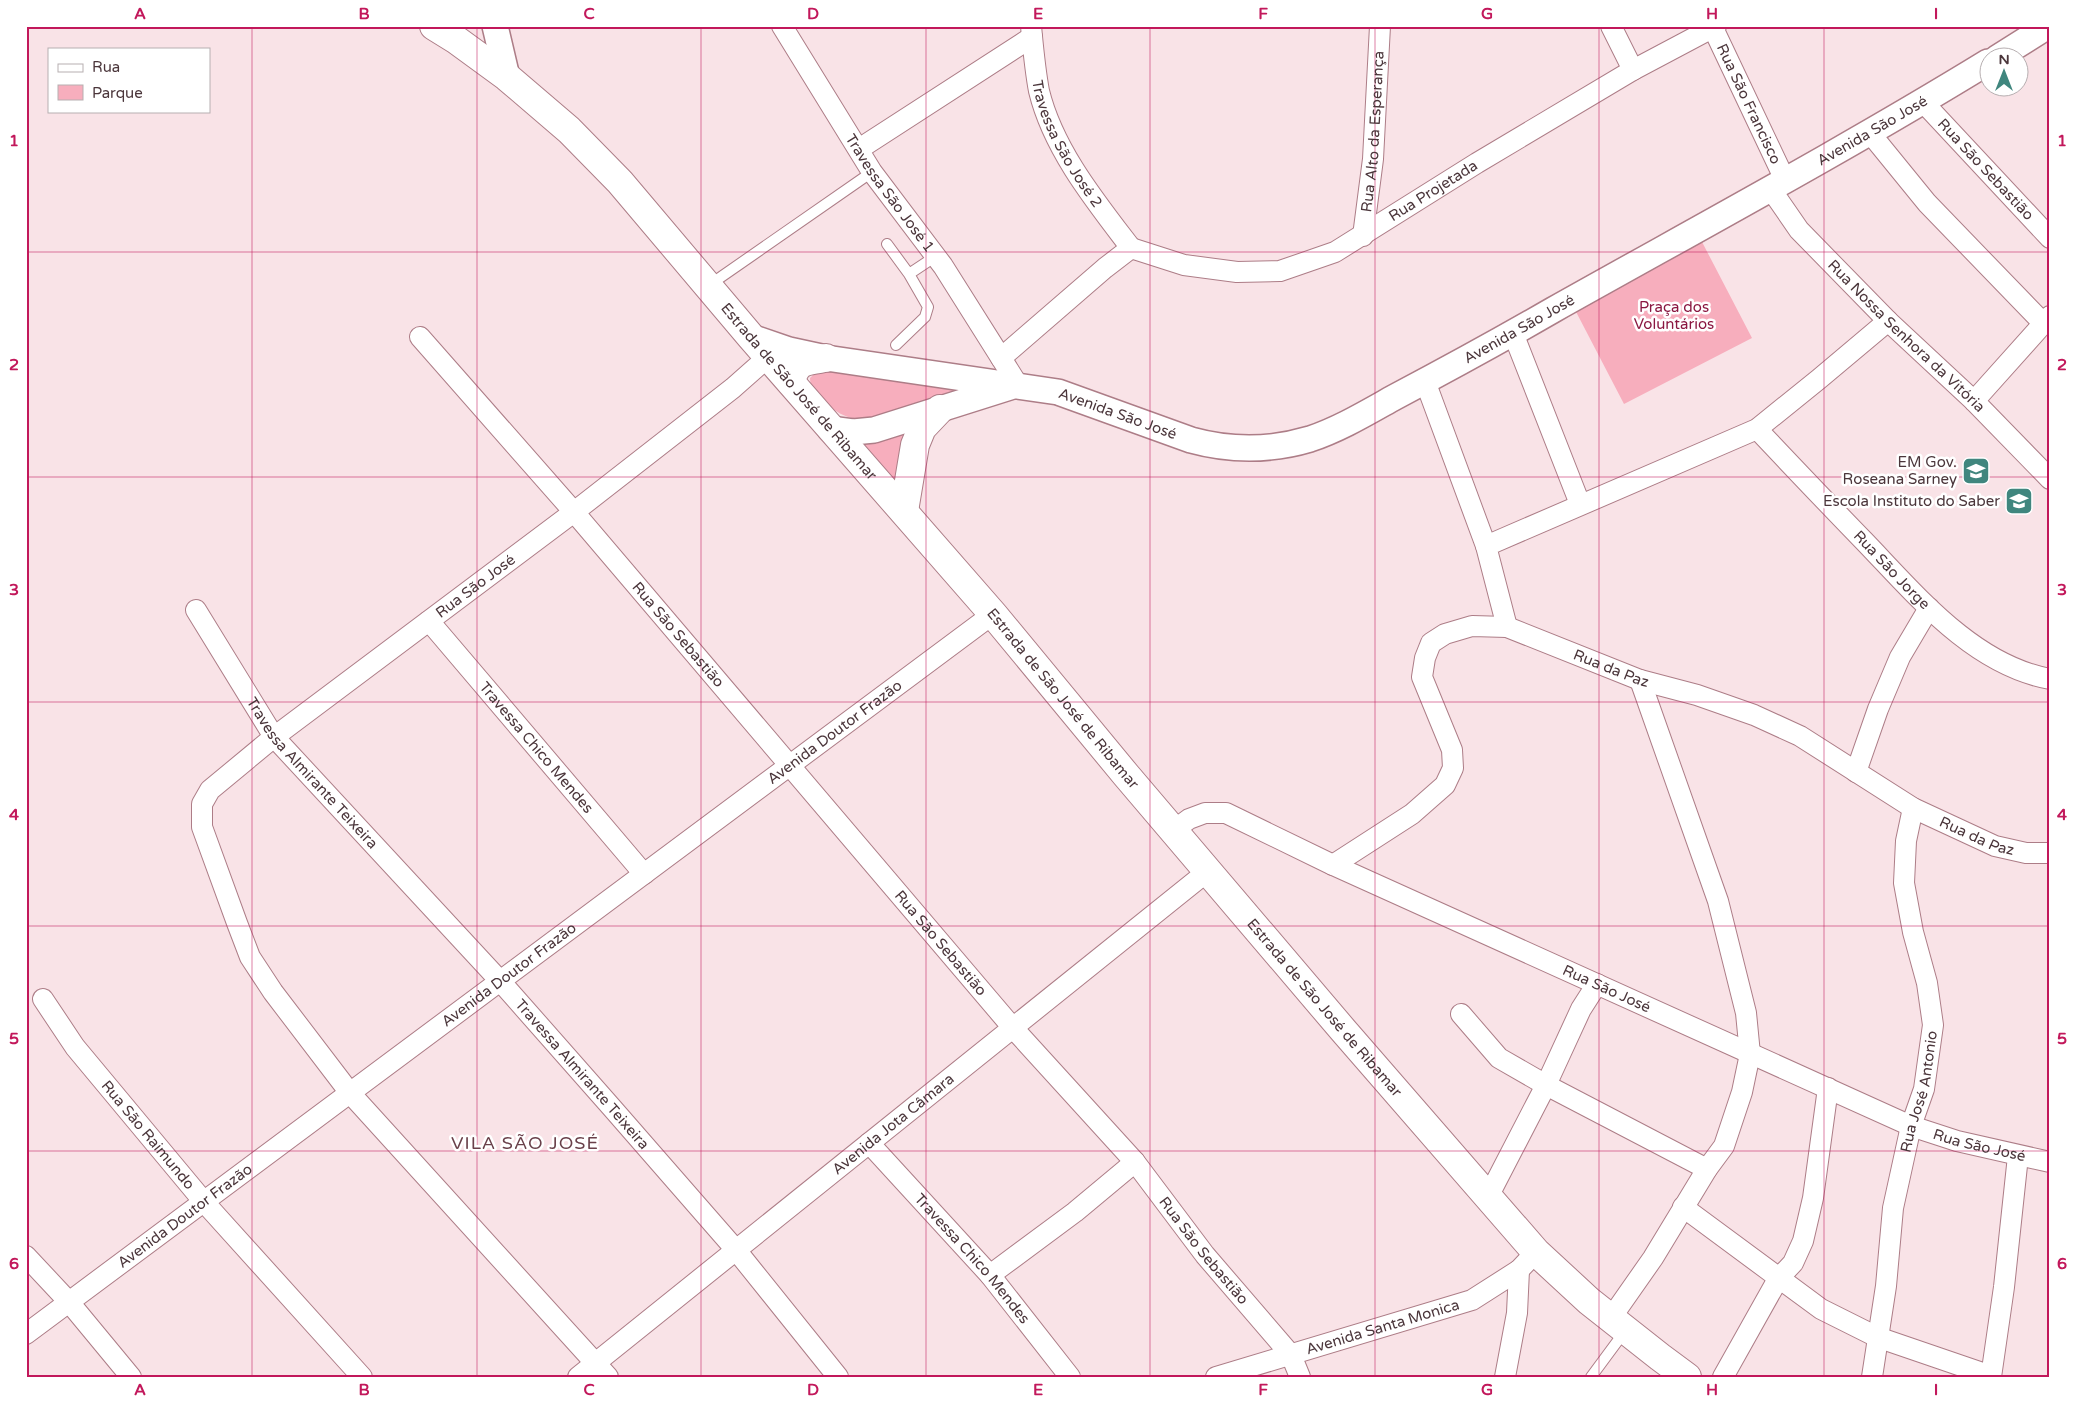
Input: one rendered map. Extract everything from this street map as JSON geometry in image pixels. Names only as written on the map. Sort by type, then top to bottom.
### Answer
[{"type":"main road","name":"Estrada de São José de Ribamar","points":[[434,26],[507,76],[569,130],[620,182],[830,429],[993,614],[1208,871],[1488,1197],[1528,1261],[1589,1301],[1687,1377]]},
{"type":"main road","points":[[791,382],[796,368],[802,363],[826,358]]},
{"type":"main road","points":[[904,511],[915,445],[922,428],[940,409]]},
{"type":"street","points":[[495,26],[507,76]]},
{"type":"street","name":"Travessa São José 1","points":[[782,26],[872,172],[936,256],[1018,385]]},
{"type":"street","name":"Rua Alto da Esperança","points":[[1362,236],[1373,159],[1380,26]]},
{"type":"street","points":[[1612,26],[1633,70]]},
{"type":"street","points":[[2013,48],[2048,26]]},
{"type":"street","name":"Rua Projetada","points":[[1131,248],[1184,265],[1237,272],[1280,271],[1334,252],[1477,163],[1633,70],[1714,27]]},
{"type":"street","name":"Rua São Francisco","points":[[1714,27],[1777,184]]},
{"type":"street","points":[[859,149],[1031,32]]},
{"type":"street","name":"Travessa São José 2","points":[[1031,32],[1039,90],[1047,115],[1072,164],[1131,248]]},
{"type":"street","name":"Avenida São José","points":[[760,347],[1058,392],[1198,442],[1220,447],[1255,449],[1282,446],[1311,438],[1342,425],[1425,381],[1870,133],[1978,68]]},
{"type":"street","name":"Rua São Sebastião","points":[[1923,102],[2050,238]]},
{"type":"street","points":[[1870,133],[1926,203],[2046,320],[1974,401]]},
{"type":"street","name":"Rua Nossa Senhora da Vitória","points":[[1777,184],[1799,230],[1888,321],[1974,401],[2050,479]]},
{"type":"street","points":[[1001,358],[1105,268],[1131,248]]},
{"type":"street","points":[[1486,546],[1756,429],[1820,379],[1888,321]]},
{"type":"street","points":[[1514,332],[1580,504]]},
{"type":"street","name":"Rua São Sebastião","points":[[420,337],[574,512],[1013,1028],[1135,1162],[1206,1255],[1291,1354],[1300,1377]]},
{"type":"street","name":"Rua São José","points":[[350,1093],[273,992],[250,957],[202,827],[202,804],[210,790],[274,737],[574,512],[733,388],[760,347]]},
{"type":"street","points":[[1425,381],[1486,546],[1507,627]]},
{"type":"street","name":"Avenida São José","points":[[830,429],[843,432],[864,432],[1018,385]]},
{"type":"street","name":"Rua São Jorge","points":[[1756,429],[1929,608],[1964,639],[2016,670],[2050,679]]},
{"type":"street","points":[[1856,772],[1878,709],[1900,656],[1929,608]]},
{"type":"street","name":"Travessa Almirante Teixeira","points":[[196,610],[274,737],[501,982],[736,1250],[838,1377]]},
{"type":"street","name":"Avenida Doutor Frazão","points":[[26,1334],[993,614]]},
{"type":"street","name":"Travessa Chico Mendes","points":[[429,621],[644,874]]},
{"type":"street","name":"Rua da Paz","points":[[1333,865],[1412,814],[1445,784],[1452,768],[1452,750],[1422,677],[1424,658],[1431,643],[1445,634],[1472,626],[1507,627],[1640,680],[1697,695],[1754,714],[1800,736],[1913,808],[1995,846],[2026,854],[2050,853]]},
{"type":"street","points":[[1619,1324],[1653,1258],[1683,1207],[1724,1146],[1742,1092],[1750,1054],[1746,1013],[1718,900],[1640,680]]},
{"type":"street","name":"Rua José Antonio","points":[[1872,1377],[1886,1286],[1893,1208],[1911,1126],[1924,1088],[1933,1025],[1927,983],[1913,932],[1904,883],[1906,841],[1913,808]]},
{"type":"street","name":"Rua São José","points":[[1174,830],[1189,819],[1205,813],[1226,813],[1333,865],[1911,1126],[1957,1141],[2050,1162]]},
{"type":"street","name":"Avenida Jota Câmara","points":[[578,1377],[602,1370],[736,1250],[1208,871]]},
{"type":"street","points":[[1488,1197],[1546,1085],[1581,1009],[1597,984]]},
{"type":"street","name":"Rua São Raimundo","points":[[43,999],[75,1047],[204,1202],[362,1377]]},
{"type":"street","points":[[1461,1014],[1499,1058],[1546,1085],[1707,1169]]},
{"type":"street","points":[[1723,1377],[1778,1279],[1793,1263],[1803,1241],[1813,1198],[1828,1088]]},
{"type":"street","points":[[350,1093],[602,1370]]},
{"type":"street","name":"Travessa Chico Mendes","points":[[870,1143],[990,1275],[1070,1377]]},
{"type":"street","points":[[1683,1207],[1821,1310],[1877,1337],[1991,1377],[2004,1287],[2018,1156]]},
{"type":"street","points":[[990,1275],[1075,1212],[1135,1162]]},
{"type":"street","points":[[26,1256],[69,1302],[131,1377]]},
{"type":"street","points":[[1505,1377],[1528,1261]]},
{"type":"street","name":"Avenida Santa Monica","points":[[1216,1377],[1472,1300],[1528,1261]]},
{"type":"lane","points":[[708,286],[872,172]]},
{"type":"lane","points":[[887,244],[909,274],[928,307],[928,312],[896,345]]},
{"type":"lane","points":[[909,274],[936,256]]},
{"type":"lane","points":[[1591,1377],[1619,1324]]},
{"type":"green space","name":"Praça dos Voluntários","points":[[1701,240],[1752,338],[1624,404],[1573,306]]},
{"type":"green space","points":[[820,368],[970,391],[867,422],[840,413],[819,395],[814,389],[810,378]]},
{"type":"green space","points":[[915,425],[900,487],[862,444]]},
{"type":"place","name":"EM Gov. Roseana Sarney","points":[[1976,471]]},
{"type":"place","name":"Escola Instituto do Saber","points":[[2019,501]]},
{"type":"district","name":"VILA SÃO JOSÉ","points":[[525,1143]]}]
